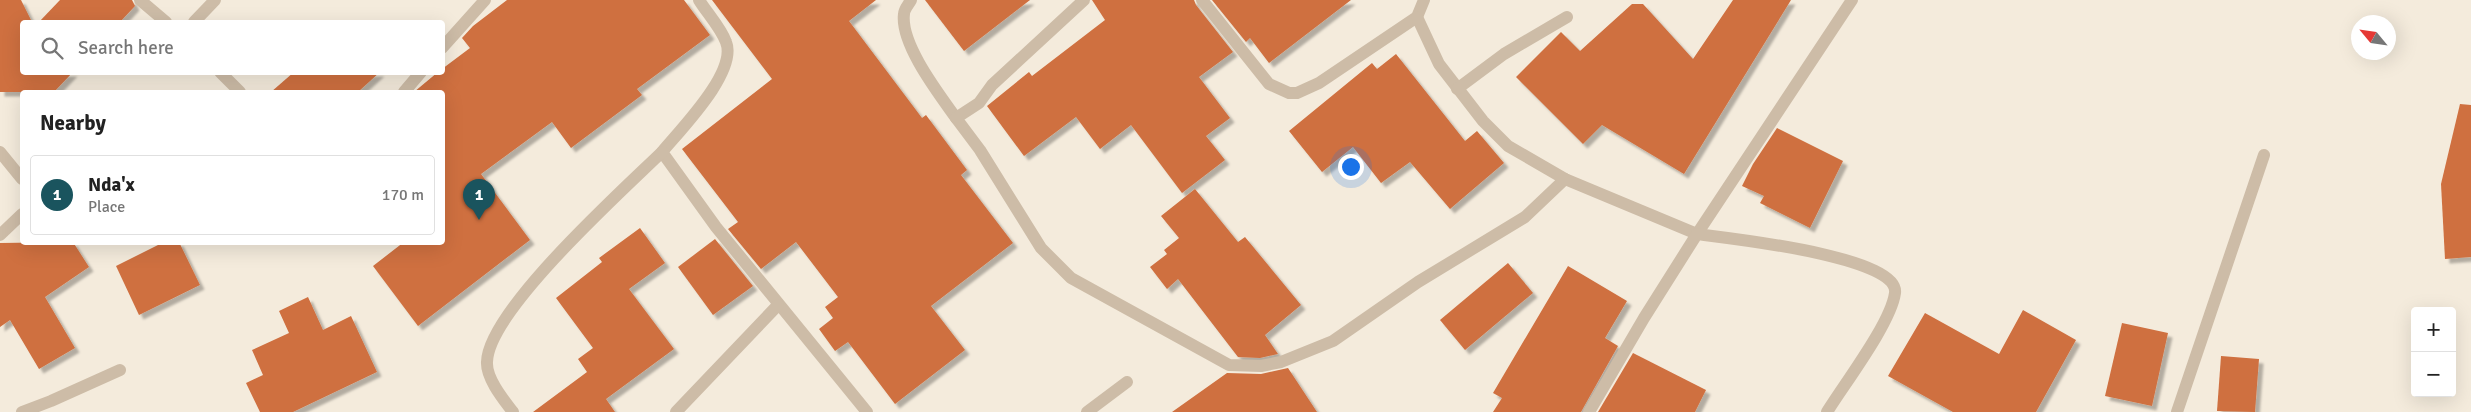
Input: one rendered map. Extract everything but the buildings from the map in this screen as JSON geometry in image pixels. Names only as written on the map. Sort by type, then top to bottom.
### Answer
[{"type":"street","points":[[140,0],[164,20]]},
{"type":"street","points":[[196,20],[215,0]]},
{"type":"street","points":[[445,45],[485,0]]},
{"type":"street","points":[[513,412],[492,379],[486,363],[491,343],[519,300],[566,245],[662,152],[719,79],[727,60],[727,43],[699,0]]},
{"type":"street","points":[[911,0],[904,12],[904,25],[919,65],[980,150],[1041,248],[1071,278],[1228,365],[1261,366],[1281,362],[1333,341],[1418,282],[1524,217],[1565,179]]},
{"type":"street","points":[[956,118],[979,103],[992,85],[1084,0]]},
{"type":"street","points":[[1202,0],[1269,84],[1288,93],[1297,93],[1319,82],[1417,17],[1424,0]]},
{"type":"street","points":[[1589,412],[1644,318],[1697,234],[1852,0]]},
{"type":"street","points":[[1417,17],[1439,64],[1483,121],[1508,146],[1565,179],[1697,234],[1781,245],[1837,258],[1877,270],[1892,280],[1895,291],[1886,319],[1827,412]]},
{"type":"street","points":[[1457,89],[1504,54],[1567,17]]},
{"type":"street","points":[[223,75],[238,90]]},
{"type":"street","points":[[406,90],[419,75]]},
{"type":"street","points":[[0,152],[20,177]]},
{"type":"street","points":[[662,152],[716,227],[867,412]]},
{"type":"street","points":[[2177,412],[2264,155]]},
{"type":"street","points":[[0,235],[20,216]]},
{"type":"street","points":[[676,412],[778,305]]},
{"type":"street","points":[[22,412],[120,370]]},
{"type":"street","points":[[1087,412],[1126,382]]},
{"type":"place","name":"Nda'x","points":[[479,220]]}]
